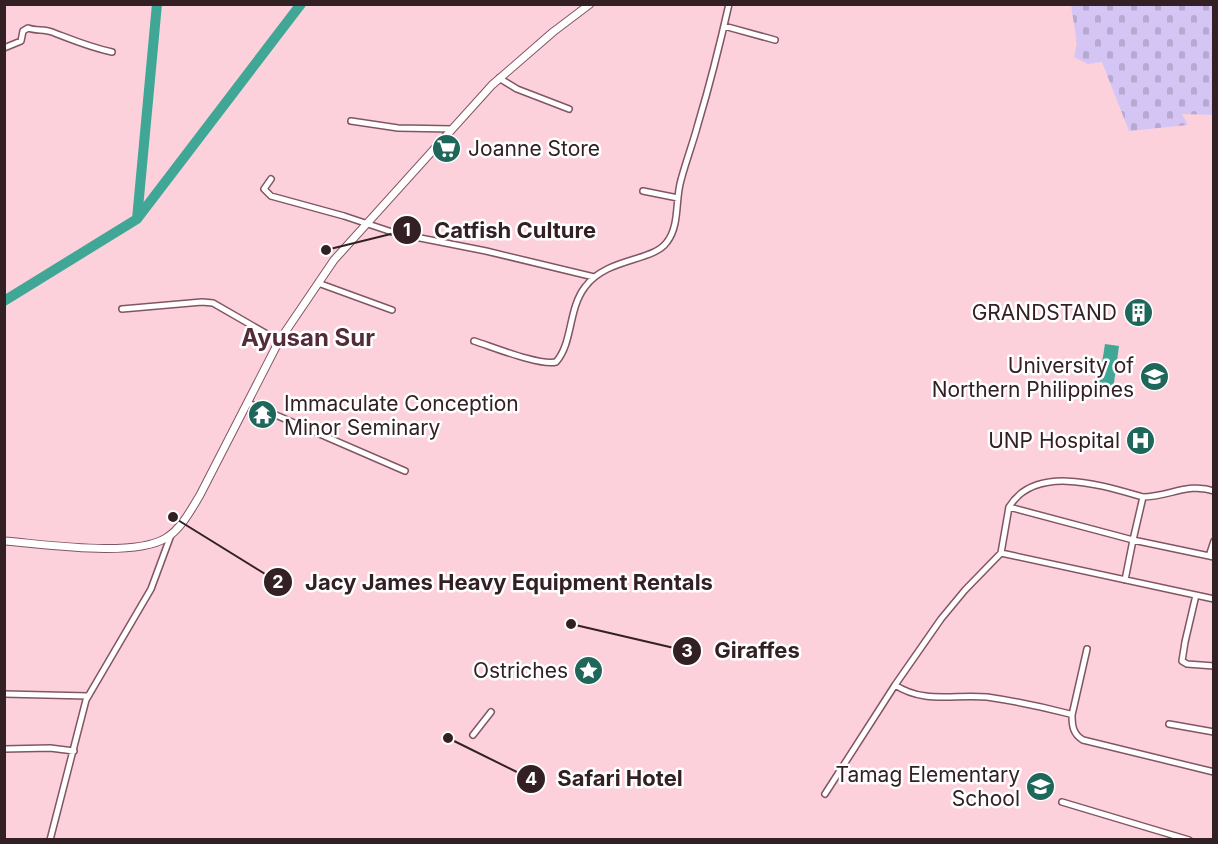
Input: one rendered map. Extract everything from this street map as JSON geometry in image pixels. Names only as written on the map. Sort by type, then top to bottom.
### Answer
[{"type":"street","points":[[50,840],[88,696],[151,589],[171,535],[192,510],[279,341],[334,260],[499,78],[590,4]]},
{"type":"street","points":[[474,341],[533,360],[549,364],[556,362],[563,351],[578,297],[594,276],[666,244],[673,231],[681,181],[699,122],[729,4]]},
{"type":"street","points":[[723,26],[775,40]]},
{"type":"street","points":[[4,48],[22,40],[22,31],[28,28],[50,32],[84,46],[112,52]]},
{"type":"street","points":[[499,78],[517,89],[569,109]]},
{"type":"street","points":[[351,121],[398,128],[452,129]]},
{"type":"street","points":[[271,179],[264,189],[271,196],[406,236],[496,253],[594,276]]},
{"type":"street","points":[[643,191],[678,198]]},
{"type":"street","points":[[318,283],[392,310]]},
{"type":"street","points":[[122,309],[197,302],[213,303],[279,341]]},
{"type":"street","points":[[248,403],[405,471]]},
{"type":"street","points":[[825,794],[895,685],[941,619],[1001,553],[1009,507],[1021,492],[1054,481],[1093,484],[1143,497],[1161,496],[1189,487],[1214,491]]},
{"type":"street","points":[[1125,580],[1143,497]]},
{"type":"street","points":[[1009,507],[1133,540],[1211,556],[1214,541]]},
{"type":"street","points":[[4,541],[117,548],[157,543],[171,535]]},
{"type":"street","points":[[1001,553],[1214,599]]},
{"type":"street","points":[[1196,595],[1182,661],[1187,664],[1214,666]]},
{"type":"street","points":[[1087,649],[1072,715],[1072,726],[1078,737],[1214,772]]},
{"type":"street","points":[[895,685],[909,694],[937,697],[986,697],[1072,715]]},
{"type":"street","points":[[4,694],[88,696]]},
{"type":"street","points":[[472,735],[491,712]]},
{"type":"street","points":[[1169,724],[1214,732]]},
{"type":"street","points":[[4,749],[50,748],[74,751]]},
{"type":"street","points":[[1062,802],[1189,840]]},
{"type":"green space","points":[[1071,5],[1213,5],[1213,115],[1182,114],[1188,125],[1129,131],[1102,62],[1088,64],[1074,57],[1077,44]]},
{"type":"shaded area","points":[[1105,344],[1119,346],[1113,390],[1098,388]]},
{"type":"waterway","points":[[137,219],[157,4]]},
{"type":"waterway","points":[[4,301],[137,219],[301,4]]},
{"type":"place","name":"Joanne Store","points":[[447,148]]},
{"type":"place","name":"Catfish Culture","points":[[326,250]]},
{"type":"place","name":"GRANDSTAND","points":[[1138,312]]},
{"type":"place","name":"University of Northern Philippines","points":[[1155,377]]},
{"type":"place","name":"Immaculate Conception Minor Seminary","points":[[263,415]]},
{"type":"place","name":"UNP Hospital","points":[[1141,440]]},
{"type":"place","name":"Jacy James Heavy Equipment Rentals","points":[[173,517]]},
{"type":"place","name":"Giraffes","points":[[571,624]]},
{"type":"place","name":"Ostriches","points":[[589,670]]},
{"type":"place","name":"Safari Hotel","points":[[448,738]]},
{"type":"place","name":"Tamag Elementary School","points":[[1041,786]]},
{"type":"district","name":"Ayusan Sur","points":[[308,337]]}]
